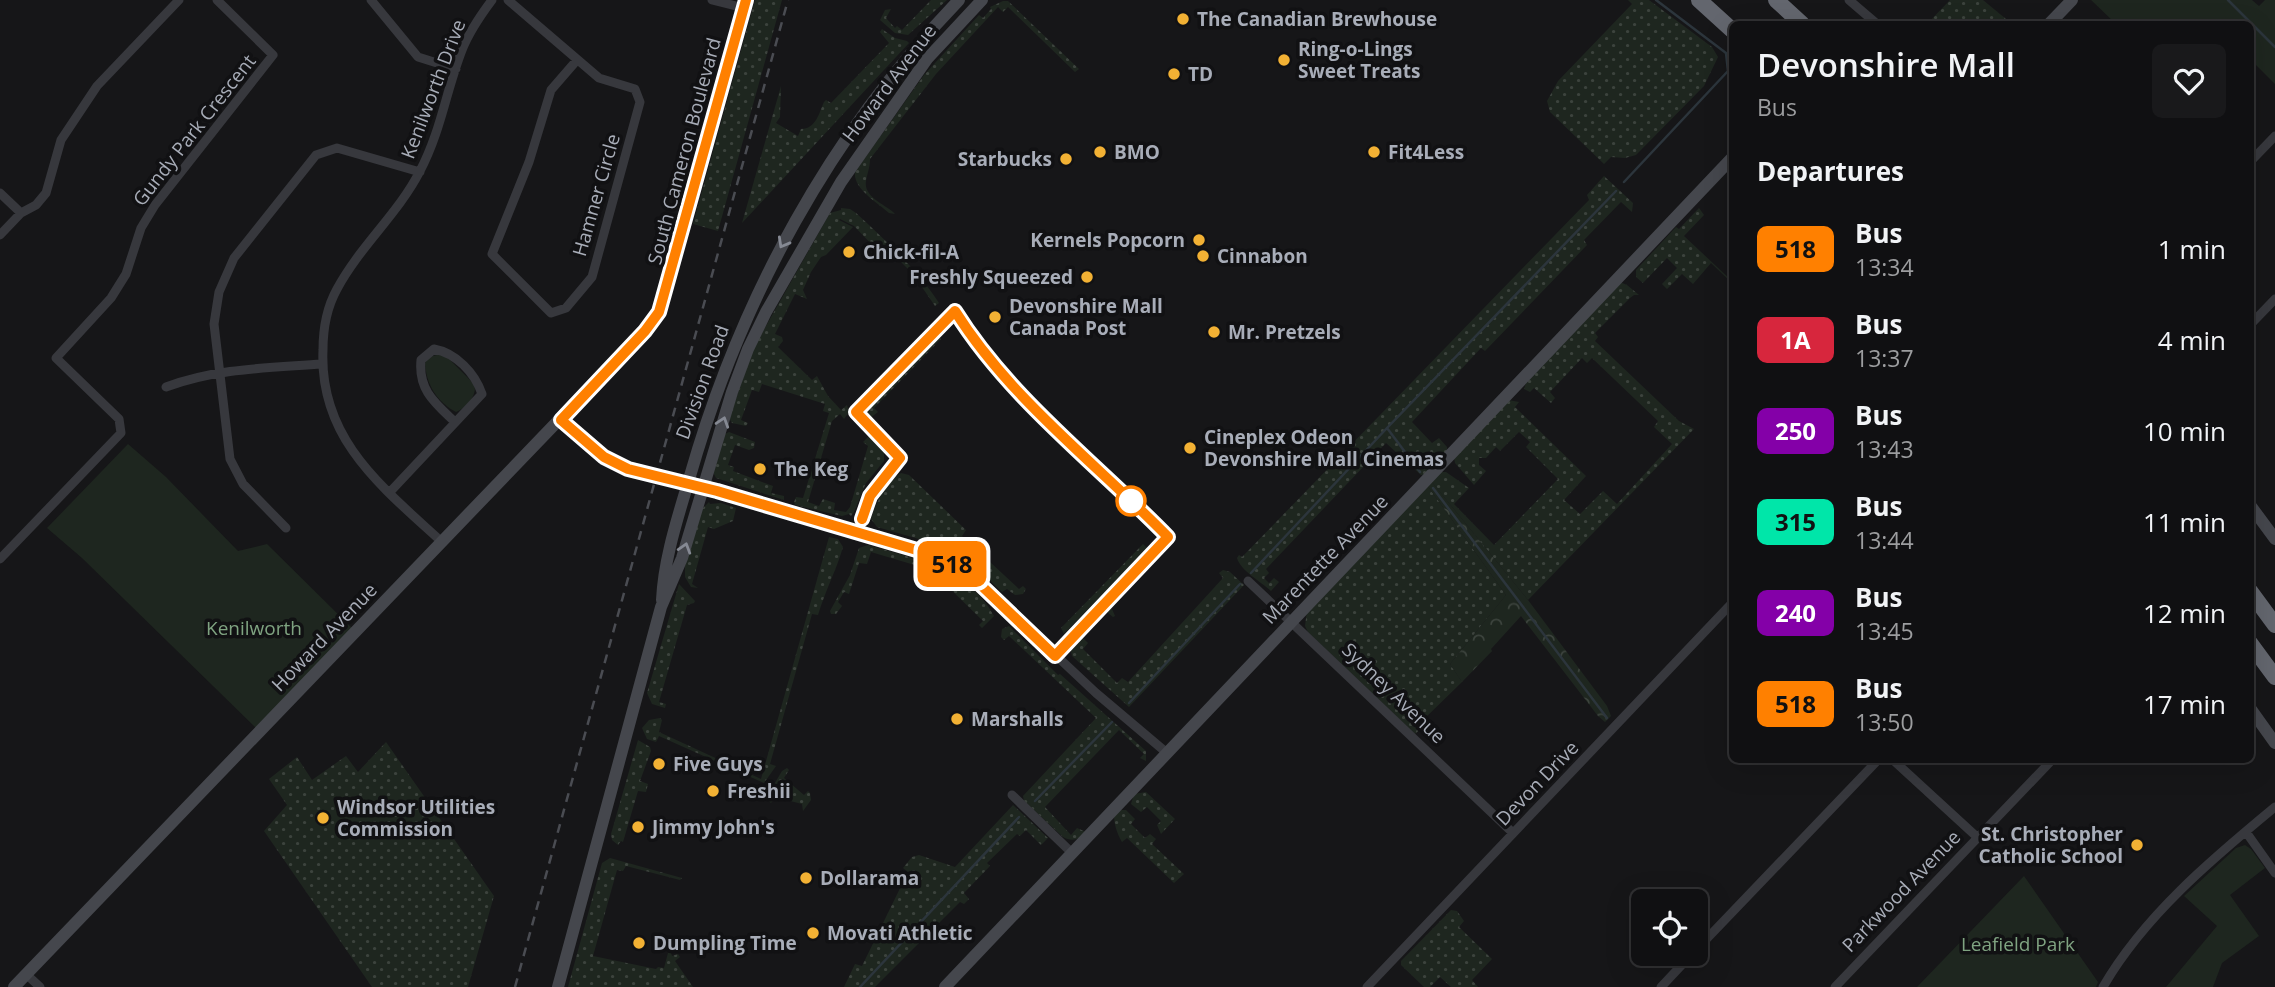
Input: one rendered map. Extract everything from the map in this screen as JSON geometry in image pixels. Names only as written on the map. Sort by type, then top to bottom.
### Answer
[{"type":"highway","points":[[1699,0],[1729,27]]},
{"type":"highway","points":[[1776,0],[1799,21]]},
{"type":"highway","points":[[1787,0],[1809,21]]},
{"type":"highway","points":[[2254,596],[2275,625]]},
{"type":"highway","points":[[2254,648],[2275,677]]},
{"type":"street","points":[[0,235],[21,213],[36,205],[46,193],[61,140],[97,86],[179,0]]},
{"type":"street","name":"Gundy Park Crescent","points":[[0,559],[121,433],[119,419],[57,358],[111,298],[126,274],[141,228],[155,205],[273,55],[217,0]]},
{"type":"street","points":[[370,0],[418,57],[456,69]]},
{"type":"street","name":"Kenilworth Drive","points":[[442,542],[365,470],[348,447],[331,412],[325,388],[322,363],[323,330],[336,291],[420,172],[440,128],[456,69],[472,29],[492,0]]},
{"type":"street","name":"Hamner Circle","points":[[508,0],[599,78],[635,89],[640,102],[592,277],[566,308],[551,313],[492,254],[529,162],[551,90],[577,60]]},
{"type":"street","points":[[712,0],[745,4]]},
{"type":"street","name":"Howard Avenue","points":[[817,183],[885,84],[959,0]]},
{"type":"street","name":"Howard Avenue","points":[[834,194],[919,70],[982,0]]},
{"type":"street","points":[[1849,0],[1874,21]]},
{"type":"street","points":[[2052,21],[2072,0]]},
{"type":"street","name":"South Cameron Boulevard","points":[[659,312],[745,4]]},
{"type":"street","points":[[2254,158],[2275,136]]},
{"type":"street","points":[[286,528],[243,484],[230,459],[214,324],[219,292],[234,258],[316,155],[337,148],[420,172]]},
{"type":"street","name":"Marentette Avenue","points":[[945,987],[1729,161]]},
{"type":"street","name":"Division Road","points":[[558,987],[661,607],[666,566],[708,417],[743,323],[781,245],[817,183]]},
{"type":"street","points":[[0,193],[21,213]]},
{"type":"street","name":"Division Road","points":[[661,607],[679,567],[732,392],[752,341],[834,194]]},
{"type":"street","points":[[2254,321],[2275,299]]},
{"type":"street","name":"Howard Avenue","points":[[14,987],[561,420],[645,331],[659,312]]},
{"type":"street","points":[[389,493],[482,394],[477,380],[449,352],[434,349],[421,360],[419,376],[432,400],[455,422]]},
{"type":"street","points":[[166,387],[192,377],[219,372],[322,363]]},
{"type":"street","points":[[561,420],[596,450],[620,466],[703,487],[924,552],[964,569],[1096,693],[1167,753]]},
{"type":"street","points":[[2254,510],[2275,539]]},
{"type":"street","name":"Sydney Avenue","points":[[1248,581],[1513,834]]},
{"type":"street","name":"Devon Drive","points":[[1367,987],[1729,606]]},
{"type":"street","points":[[2254,714],[2275,743]]},
{"type":"street","points":[[1708,937],[1875,763]]},
{"type":"street","points":[[1896,763],[1977,837]]},
{"type":"street","name":"Parkwood Avenue","points":[[1835,987],[2049,763]]},
{"type":"street","points":[[1012,795],[1072,853]]},
{"type":"street","points":[[2103,987],[2116,964],[2171,900],[2275,807]]},
{"type":"street","points":[[2245,832],[2275,873]]},
{"type":"street","points":[[1667,985],[1683,966]]},
{"type":"street","points":[[26,974],[40,987]]},
{"type":"green space","points":[[755,0],[782,0],[718,231],[693,224]]},
{"type":"green space","points":[[931,0],[947,0],[908,35],[895,33],[880,20],[885,10],[891,9],[886,18],[895,28],[897,26],[902,30]]},
{"type":"green space","points":[[1628,0],[1649,0],[1712,47],[1718,57],[1704,86],[1636,155],[1625,158],[1611,157],[1604,164],[1550,112],[1547,101],[1558,81],[1632,4]]},
{"type":"green space","points":[[1950,0],[1983,0],[2008,21],[1930,21]]},
{"type":"green space","points":[[2091,0],[2252,0],[2259,6],[2265,0],[2275,0],[2275,84],[2254,63],[2254,21],[2113,21]]},
{"type":"green space","points":[[1008,1],[1079,69],[1075,72],[1008,7],[1003,12],[998,7],[936,74],[870,159],[866,187],[872,197],[895,214],[889,213],[862,190],[855,178],[855,172],[924,75],[979,15],[983,18],[990,7]]},
{"type":"green space","points":[[882,29],[909,43],[742,223],[781,86],[780,117],[776,123],[798,136],[801,129],[814,123],[824,102],[826,100],[831,103],[889,43],[880,32]]},
{"type":"green space","points":[[1604,176],[1633,203],[1632,212],[1621,202],[1584,240],[1587,245],[1485,351],[1481,348],[1412,422],[1432,443],[1439,438],[1447,447],[1447,452],[1425,475],[1421,475],[1386,443],[1266,569],[1269,573],[1264,578],[1269,583],[1274,578],[1279,582],[1271,591],[1247,572],[1239,563],[1239,555],[1242,557],[1589,200],[1587,195]]},
{"type":"green space","points":[[841,208],[856,213],[911,267],[939,303],[935,306],[913,274],[885,246],[879,252],[854,226],[840,219],[853,227],[821,257],[803,290],[807,299],[795,294],[775,334],[782,337],[783,341],[778,347],[812,380],[817,376],[828,396],[841,410],[847,405],[849,412],[844,419],[840,414],[832,421],[808,502],[819,506],[823,499],[835,503],[834,510],[846,512],[850,507],[868,446],[863,442],[871,437],[884,451],[884,461],[866,483],[851,516],[795,505],[794,502],[796,497],[803,498],[829,413],[823,411],[825,404],[762,384],[759,392],[752,390],[741,420],[748,423],[746,426],[732,423],[729,418],[754,347],[830,213]]},
{"type":"green space","points":[[1699,208],[1704,215],[1684,236],[1729,280],[1711,263],[1693,284],[1682,274],[1667,289],[1662,284],[1677,268],[1667,258],[1643,283],[1636,277],[1636,270],[1676,227],[1679,229]]},
{"type":"green space","points":[[1620,282],[1639,295],[1630,298],[1595,333],[1598,337],[1595,341],[1679,421],[1694,429],[1528,600],[1431,481],[1440,472],[1446,472],[1469,488],[1454,504],[1494,545],[1558,479],[1526,447],[1530,442],[1519,432],[1500,451],[1496,447],[1486,458],[1479,458],[1479,465],[1486,471],[1474,485],[1455,463],[1454,457],[1508,400],[1519,402],[1515,407],[1586,476],[1564,500],[1580,514],[1603,491],[1617,504],[1672,444],[1654,427],[1658,421],[1592,358],[1587,363],[1582,358],[1550,392],[1555,398],[1551,403],[1534,388],[1530,392],[1524,389],[1527,380]]},
{"type":"green space","points":[[938,336],[941,339],[874,408],[878,412],[870,418],[867,414],[869,407]]},
{"type":"green space","points":[[441,354],[475,385],[470,402],[456,412],[438,398],[428,378],[425,363],[429,357]]},
{"type":"green space","points":[[729,432],[755,442],[754,448],[749,450],[735,445],[728,465],[734,467],[733,471],[773,486],[771,493],[784,496],[784,500],[716,478],[713,472],[723,435]]},
{"type":"green space","name":"Kenilworth","points":[[128,444],[166,477],[238,551],[267,544],[353,629],[257,729],[82,558],[47,528]]},
{"type":"green space","points":[[901,473],[909,475],[966,530],[962,536],[1019,589],[1023,586],[1026,589],[1023,594],[1015,595],[1007,589],[1002,592],[974,565],[956,553],[933,543],[877,527],[871,519],[876,505],[886,487]]},
{"type":"green space","points":[[1431,481],[1528,600],[1607,706],[1611,716],[1605,722],[1521,616],[1462,682],[1450,664],[1506,595],[1427,485]]},
{"type":"green space","points":[[1427,485],[1506,595],[1450,664],[1462,682],[1422,721],[1425,725],[1415,734],[1308,632],[1305,626],[1307,611]]},
{"type":"green space","points":[[709,502],[736,508],[733,521],[714,529],[708,527],[692,584],[698,588],[691,587],[685,577],[685,566],[701,510]]},
{"type":"green space","points":[[829,537],[838,539],[843,547],[818,615],[812,614],[770,764],[776,766],[764,783],[659,736],[656,742],[647,739],[642,728],[649,720],[660,718],[662,720],[659,732],[761,779]]},
{"type":"green space","points":[[1143,544],[1147,548],[1064,634],[1061,628]]},
{"type":"green space","points":[[868,545],[922,561],[956,577],[984,601],[994,616],[982,628],[979,625],[983,621],[939,578],[933,582],[933,573],[926,571],[924,579],[915,577],[918,566],[871,552],[867,564],[859,563],[849,594],[844,592],[838,602],[842,606],[836,614],[831,614],[830,611],[850,575],[859,548]]},
{"type":"green space","points":[[1223,570],[1230,572],[1244,585],[1129,707],[1072,656],[1070,646],[1107,608],[1112,609],[1115,616],[1107,612],[1083,638],[1088,643],[1083,649],[1117,683],[1122,678],[1128,682],[1223,578],[1219,573]]},
{"type":"green space","points":[[679,584],[695,601],[687,605],[659,702],[666,704],[665,708],[652,704],[647,693]]},
{"type":"green space","points":[[1009,626],[1058,675],[1146,751],[1146,761],[1140,758],[1144,754],[1119,730],[1045,807],[1071,835],[1077,828],[1086,832],[1075,839],[1063,837],[1024,801],[1023,796],[1096,718],[1009,636],[1004,640],[1001,637],[1002,629]]},
{"type":"green space","points":[[638,740],[650,747],[651,751],[640,781],[648,784],[646,792],[638,791],[623,842],[618,845],[612,840],[611,834]]},
{"type":"green space","points":[[386,742],[494,896],[468,987],[372,987],[264,831],[287,805],[269,779],[297,757],[312,780],[346,756],[358,772]]},
{"type":"green space","points":[[787,768],[789,770],[784,778],[804,795],[808,791],[810,793],[811,800],[803,811],[802,804],[775,797],[771,803],[766,798],[782,771]]},
{"type":"green space","points":[[1146,792],[1175,819],[1161,834],[1157,825],[1161,821],[1147,807],[1141,812],[1131,804],[1134,794]]},
{"type":"green space","points":[[1013,805],[1048,838],[1041,845],[1026,830],[1020,836],[1017,834],[987,863],[990,866],[964,893],[969,899],[964,904],[960,902],[875,987],[844,987],[855,964],[862,966],[908,872],[903,868],[912,857],[919,855],[955,867]]},
{"type":"green space","points":[[1119,810],[1126,810],[1135,819],[1131,824],[1145,838],[1150,834],[1156,839],[1152,844],[1184,874],[1174,883],[1127,838],[1122,842],[1114,818],[1114,814]]},
{"type":"green space","points":[[2245,845],[2265,868],[2230,895],[2259,936],[2222,963],[2213,987],[2166,987],[2217,926],[2184,896],[2236,848]]},
{"type":"green space","points":[[610,858],[682,878],[680,880],[626,866],[623,871],[617,870],[593,956],[656,969],[664,968],[668,953],[672,956],[678,954],[680,957],[675,961],[693,987],[568,987],[602,863]]},
{"type":"green space","name":"Leafield Park","points":[[2024,876],[2098,982],[2096,987],[1917,987]]},
{"type":"green space","points":[[1451,910],[1457,911],[1464,921],[1459,927],[1492,959],[1472,980],[1478,987],[1451,987],[1440,977],[1430,987],[1424,987],[1401,965],[1401,961]]},
{"type":"waterway","points":[[1624,182],[1728,71],[1726,53],[1656,0]]},
{"type":"waterway","points":[[2228,0],[2249,21]]},
{"type":"waterway","points":[[2254,26],[2275,47]]},
{"type":"waterway","points":[[1251,573],[1616,191]]},
{"type":"waterway","points":[[1387,428],[1420,472]]},
{"type":"waterway","points":[[1433,488],[1607,718]]},
{"type":"waterway","points":[[1129,703],[1240,584]]},
{"type":"waterway","points":[[1035,801],[1112,722]]},
{"type":"waterway","points":[[860,987],[1019,817]]},
{"type":"railway","points":[[515,987],[788,0]]},
{"type":"bus line","name":"518","points":[[746,0],[659,312],[645,331],[561,420],[604,457],[628,469],[717,491],[937,556],[964,569],[1055,656],[1168,537],[1024,397],[969,334],[955,311],[856,412],[900,458],[870,496],[862,519]]},
{"type":"place","name":"The Canadian Brewhouse","points":[[1183,19]]},
{"type":"place","name":"Ring-o-Lings Sweet Treats","points":[[1284,60]]},
{"type":"place","name":"TD","points":[[1174,74]]},
{"type":"place","name":"BMO","points":[[1100,152]]},
{"type":"place","name":"Fit4Less","points":[[1374,152]]},
{"type":"place","name":"Starbucks","points":[[1066,159]]},
{"type":"place","name":"Kernels Popcorn","points":[[1199,240]]},
{"type":"place","name":"Chick-fil-A","points":[[849,252]]},
{"type":"place","name":"Cinnabon","points":[[1203,256]]},
{"type":"place","name":"Freshly Squeezed","points":[[1087,277]]},
{"type":"place","name":"Devonshire Mall Canada Post","points":[[995,317]]},
{"type":"place","name":"Mr. Pretzels","points":[[1214,332]]},
{"type":"place","name":"Cineplex Odeon Devonshire Mall Cinemas","points":[[1190,448]]},
{"type":"place","name":"The Keg","points":[[760,469]]},
{"type":"place","name":"Marshalls","points":[[957,719]]},
{"type":"place","name":"Five Guys","points":[[659,764]]},
{"type":"place","name":"Freshii","points":[[713,791]]},
{"type":"place","name":"Windsor Utilities Commission","points":[[323,818]]},
{"type":"place","name":"Jimmy John's","points":[[638,827]]},
{"type":"place","name":"St. Christopher Catholic School","points":[[2137,845]]},
{"type":"place","name":"Dollarama","points":[[806,878]]},
{"type":"place","name":"Movati Athletic","points":[[813,933]]},
{"type":"place","name":"Dumpling Time","points":[[639,943]]}]
